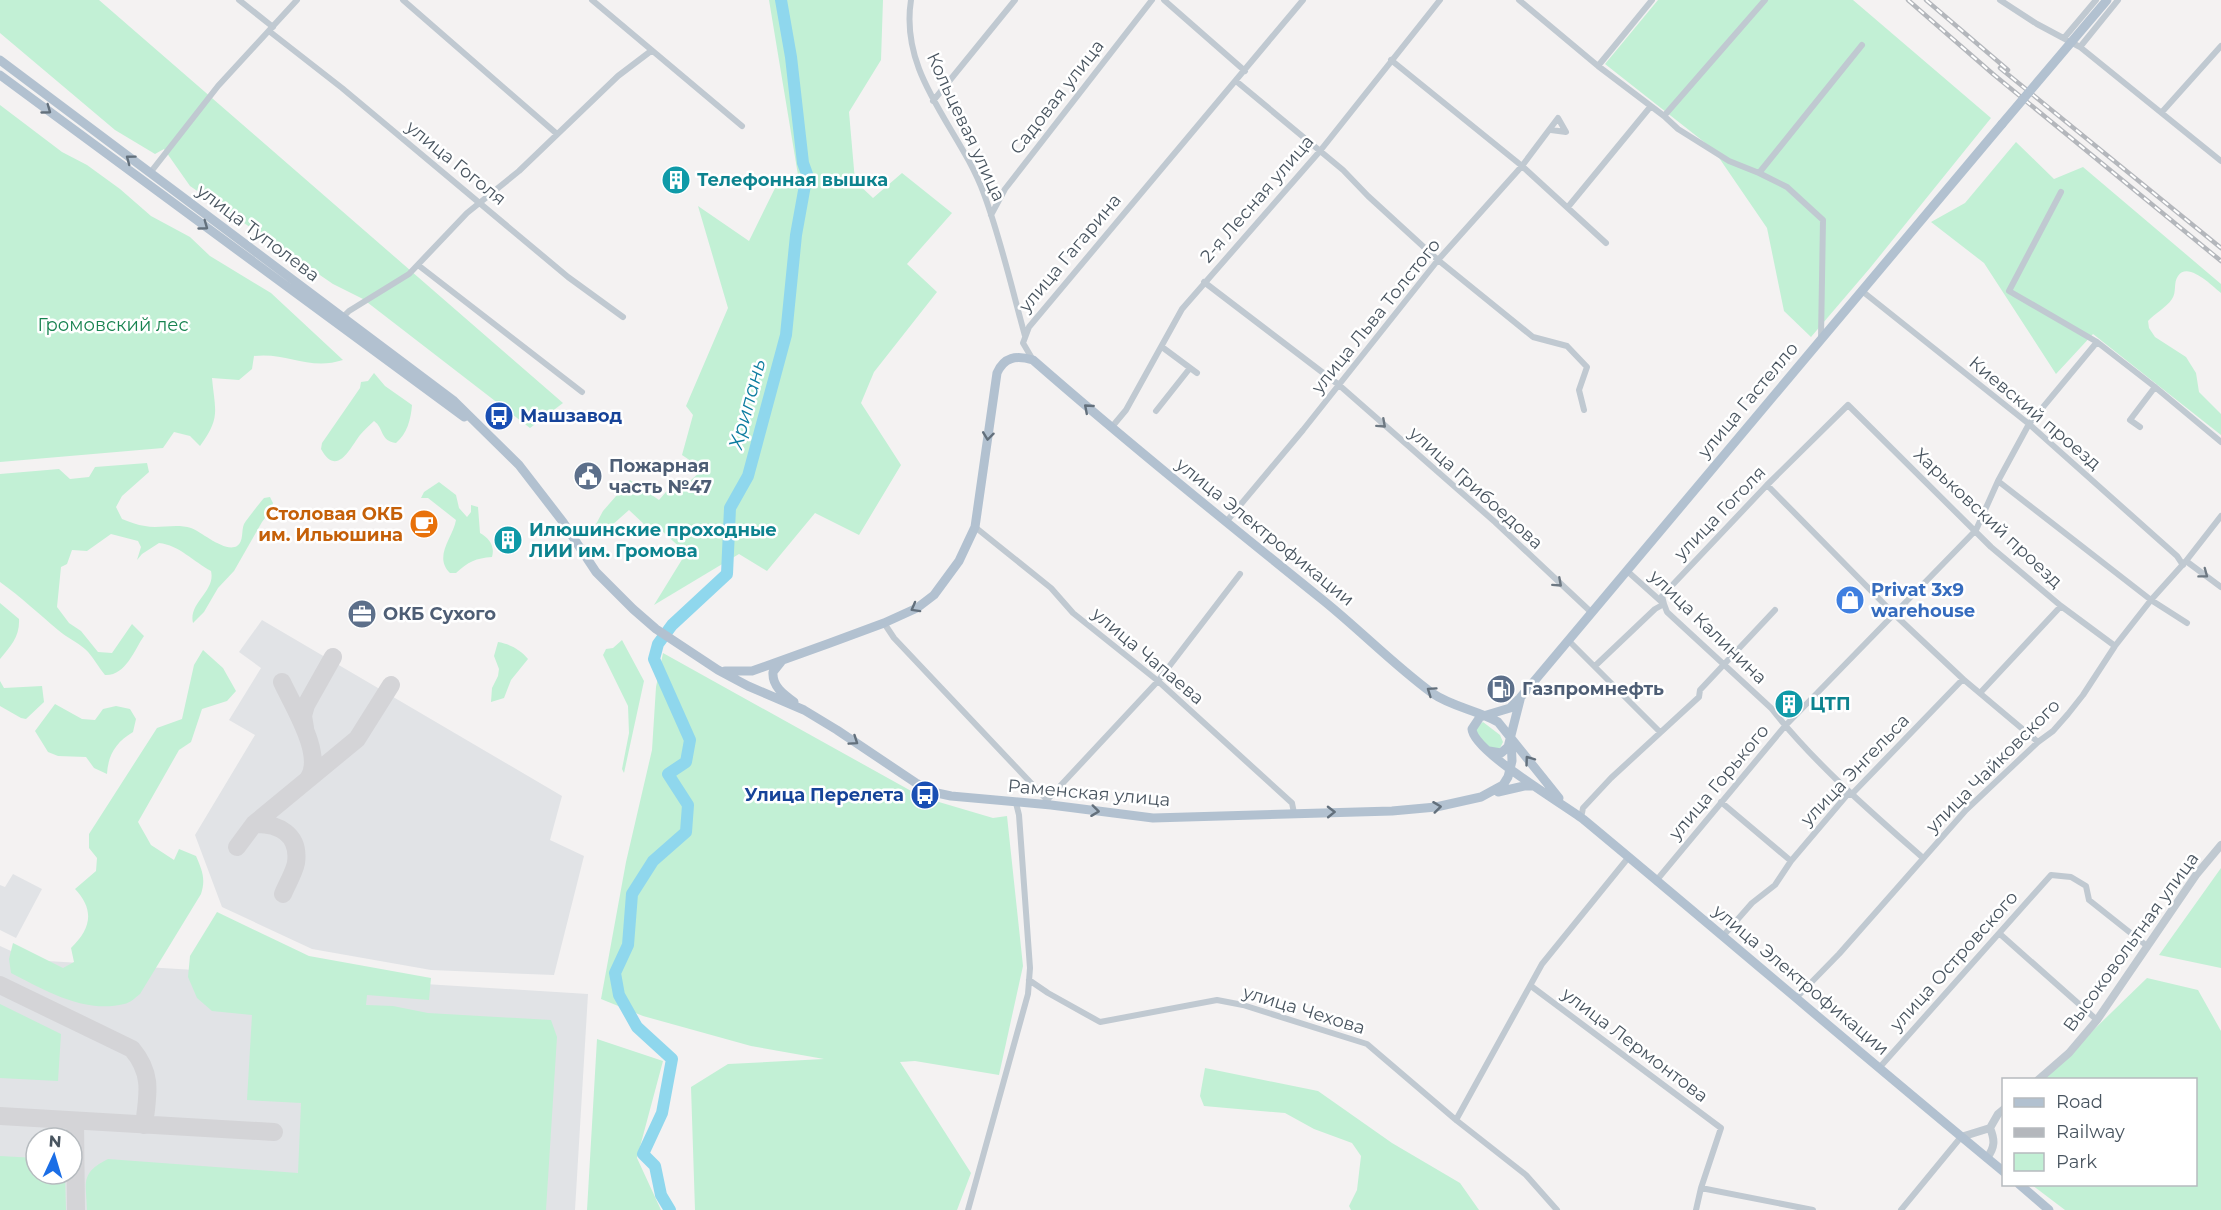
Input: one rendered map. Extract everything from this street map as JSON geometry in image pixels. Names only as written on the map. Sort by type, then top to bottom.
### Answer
[{"type":"main road","name":"улица Гастелло","points":[[1485,714],[1510,708],[1520,698],[2107,0]]},
{"type":"main road","name":"улица Туполева","points":[[0,60],[453,400],[535,484],[596,572],[618,596],[656,629],[718,670]]},
{"type":"main road","name":"улица Туполева","points":[[0,75],[492,438]]},
{"type":"main road","points":[[752,671],[884,623],[917,608],[934,595],[959,561],[975,527],[997,373],[1002,363],[1009,359],[1016,357],[1033,360]]},
{"type":"main road","name":"улица Электрофикации","points":[[1033,360],[1111,428],[1433,694],[1460,708],[1485,714]]},
{"type":"main road","points":[[783,660],[773,672],[774,682],[781,692],[804,710]]},
{"type":"main road","points":[[718,670],[752,671],[765,674],[767,685],[759,690],[748,686]]},
{"type":"main road","name":"Раменская улица","points":[[718,670],[748,686],[804,710],[916,783],[951,796],[1016,803],[1049,802],[1153,818],[1403,810],[1453,805],[1481,797],[1503,785],[1510,768]]},
{"type":"main road","name":"улица Гастелло","points":[[1510,768],[1513,753],[1511,736],[1520,698]]},
{"type":"main road","points":[[1485,714],[1498,722],[1548,786],[1579,816],[1510,768],[1478,742],[1472,733],[1476,720],[1485,714]]},
{"type":"main road","points":[[1488,751],[1501,753],[1505,751],[1511,736]]},
{"type":"main road","points":[[1481,797],[1515,787],[1536,786]]},
{"type":"main road","name":"улица Электрофикации","points":[[1579,816],[2002,1170]]},
{"type":"main road","points":[[2020,1186],[2049,1210]]},
{"type":"street","name":"улица Гоголя","points":[[239,0],[568,277],[623,317]]},
{"type":"street","points":[[150,173],[218,86],[297,0]]},
{"type":"street","points":[[403,0],[557,134]]},
{"type":"street","points":[[591,0],[742,126]]},
{"type":"street","name":"Кольцевая улица","points":[[911,0],[909,31],[918,67],[933,101],[983,192],[1024,336]]},
{"type":"street","points":[[933,101],[1015,0]]},
{"type":"street","name":"Садовая улица","points":[[991,215],[1005,189],[1152,0]]},
{"type":"street","points":[[1164,0],[1245,71]]},
{"type":"street","name":"улица Гагарина","points":[[1033,360],[1023,343],[1024,336],[1034,321],[1303,0]]},
{"type":"street","name":"2-я Лесная улица","points":[[1111,428],[1126,410],[1182,309],[1320,151],[1440,0]]},
{"type":"street","points":[[1519,0],[1678,129],[1729,161],[1786,187],[1823,220],[1821,338]]},
{"type":"street","points":[[1598,66],[1652,0]]},
{"type":"street","points":[[1664,116],[1765,0]]},
{"type":"street","points":[[2000,0],[2037,24],[2080,47],[2221,161]]},
{"type":"street","points":[[2064,38],[2096,0]]},
{"type":"street","points":[[2080,47],[2118,0]]},
{"type":"street","points":[[1759,173],[1862,45]]},
{"type":"street","points":[[2162,112],[2221,46]]},
{"type":"street","points":[[343,317],[409,274],[479,202],[519,171],[618,76],[651,51]]},
{"type":"street","points":[[1391,60],[1522,165],[1606,243]]},
{"type":"street","points":[[1236,81],[1343,170],[1438,260],[1533,337],[1567,346],[1587,367],[1579,390],[1584,410]]},
{"type":"street","points":[[1568,207],[1651,106]]},
{"type":"street","name":"улица Льва Толстого","points":[[1226,522],[1438,260],[1551,130]]},
{"type":"street","points":[[2061,192],[2009,291],[2097,342],[2221,442]]},
{"type":"street","points":[[418,266],[582,392]]},
{"type":"street","name":"улица Грибоедова","points":[[1204,282],[1338,385],[1495,522],[1592,613]]},
{"type":"street","name":"Киевский проезд","points":[[1862,291],[2029,424],[2185,563],[2221,587]]},
{"type":"street","name":"улица Горького","points":[[1656,881],[1785,726],[1976,530],[1998,481],[2029,424],[2097,342]]},
{"type":"street","points":[[1162,347],[1197,373]]},
{"type":"street","points":[[1156,411],[1190,368]]},
{"type":"street","points":[[2140,428],[2130,420],[2155,387]]},
{"type":"street","name":"улица Гоголя","points":[[1595,666],[1654,609],[1664,604],[1662,596],[1767,485],[1848,405]]},
{"type":"street","name":"Харьковский проезд","points":[[1848,405],[1991,547],[2061,606],[2115,646]]},
{"type":"street","points":[[1998,481],[2151,600],[2187,623]]},
{"type":"street","points":[[1767,485],[1895,615],[1964,679],[2038,742]]},
{"type":"street","name":"улица Чайковского","points":[[1796,998],[1839,954],[1966,810],[2038,742],[2053,731],[2068,714],[2115,646],[2151,600],[2185,563],[2221,516]]},
{"type":"street","name":"улица Чапаева","points":[[975,527],[1051,588],[1073,613],[1158,681],[1292,803],[1294,813]]},
{"type":"street","name":"улица Калинина","points":[[1626,570],[1771,708],[1785,726],[1851,795],[1923,858]]},
{"type":"street","points":[[884,623],[894,638],[1049,802],[1158,681],[1240,574]]},
{"type":"street","points":[[1980,693],[2061,606]]},
{"type":"street","points":[[1579,816],[1583,808],[1611,778],[1699,697],[1700,690],[1775,610]]},
{"type":"street","points":[[1569,641],[1660,732]]},
{"type":"street","name":"улица Энгельса","points":[[1723,936],[1752,903],[1775,885],[1791,861],[1847,795],[1851,795],[1964,679]]},
{"type":"street","points":[[1721,802],[1791,861]]},
{"type":"street","points":[[969,1210],[1028,994],[1030,968],[1019,815],[1016,803]]},
{"type":"street","name":"Высоковольтная улица","points":[[2040,1078],[2069,1053],[2097,1020],[2196,875],[2221,845]]},
{"type":"street","points":[[1456,1120],[1549,956],[1628,858]]},
{"type":"street","name":"улица Островского","points":[[1880,1067],[2051,875],[2071,877],[2086,886],[2089,900],[2147,946]]},
{"type":"street","points":[[2000,934],[2097,1020]]},
{"type":"street","name":"улица Чехова","points":[[1029,980],[1100,1022],[1217,1000],[1243,1005],[1367,1044],[1456,1120],[1526,1175],[1557,1210]]},
{"type":"street","name":"улица Лермонтова","points":[[1530,986],[1721,1128],[1701,1188]]},
{"type":"street","points":[[1901,1210],[1961,1137],[1990,1128],[2002,1111]]},
{"type":"street","points":[[1987,1158],[1995,1143],[1990,1128]]},
{"type":"street","points":[[1696,1210],[1701,1188],[1813,1210]]},
{"type":"shaded area","points":[[262,620],[562,796],[550,840],[584,856],[554,975],[431,970],[312,949],[222,907],[195,835],[255,735],[229,720],[261,668],[239,652]]},
{"type":"shaded area","points":[[13,874],[42,889],[16,938],[0,930],[0,885],[5,887]]},
{"type":"shaded area","points":[[0,946],[31,960],[588,994],[575,1210],[0,1210]]},
{"type":"green space","points":[[0,0],[99,0],[563,403],[530,428],[363,299],[333,284],[190,186],[164,149],[155,154],[115,130],[0,33]]},
{"type":"green space","points":[[769,0],[883,0],[881,60],[849,112],[855,181],[873,198],[902,173],[952,213],[907,264],[937,292],[874,372],[861,403],[901,465],[859,535],[815,513],[767,571],[739,554],[654,605],[686,553],[660,529],[646,526],[629,510],[611,526],[599,531],[595,526],[603,511],[630,480],[659,500],[672,485],[689,482],[703,469],[682,455],[693,415],[686,406],[728,308],[698,206],[749,241],[778,182],[798,175]]},
{"type":"green space","points":[[1658,0],[1853,0],[1991,118],[1811,337],[1784,311],[1767,228],[1713,149],[1605,64]]},
{"type":"green space","name":"Громовский лес","points":[[0,105],[62,152],[87,165],[120,189],[151,216],[190,237],[210,256],[271,293],[343,360],[331,363],[309,363],[277,356],[254,356],[252,369],[239,380],[212,378],[214,420],[200,446],[190,436],[174,432],[163,448],[0,462]]},
{"type":"green space","points":[[2016,142],[2054,179],[2083,167],[2221,284],[2221,293],[2200,276],[2188,271],[2182,272],[2178,276],[2172,299],[2148,321],[2149,328],[2155,337],[2186,357],[2196,373],[2199,392],[2221,414],[2221,435],[2093,334],[2056,374],[1984,263],[1931,222],[1965,203]]},
{"type":"green space","points":[[374,373],[385,386],[412,405],[406,431],[396,443],[391,442],[387,440],[374,421],[343,458],[332,461],[321,449],[322,443],[360,388],[361,382],[368,381]]},
{"type":"green space","points":[[147,463],[149,472],[122,496],[116,507],[122,519],[142,526],[191,528],[226,547],[232,547],[239,544],[244,524],[264,498],[270,497],[273,503],[234,571],[218,588],[204,612],[193,623],[194,609],[210,585],[211,571],[180,550],[159,543],[137,560],[141,547],[138,541],[111,534],[87,551],[72,550],[67,564],[61,567],[57,607],[69,623],[81,631],[98,652],[112,653],[132,624],[144,636],[124,667],[105,675],[85,649],[61,633],[0,582],[0,474],[59,469],[70,479],[89,477],[95,467]]},
{"type":"green space","points":[[439,482],[456,495],[459,508],[467,517],[471,512],[471,505],[478,507],[480,533],[489,540],[493,549],[492,557],[472,561],[456,573],[450,573],[443,560],[456,520],[428,498],[421,498],[424,492]]},
{"type":"green space","points":[[0,603],[19,619],[19,625],[11,645],[0,659]]},
{"type":"green space","points":[[622,640],[644,681],[624,773],[622,769],[629,733],[628,706],[603,655],[606,649],[613,648]]},
{"type":"green space","points":[[498,642],[515,648],[528,659],[511,680],[504,698],[491,702],[492,688],[499,669],[494,656]]},
{"type":"green space","points":[[203,650],[223,668],[236,691],[227,701],[202,709],[191,742],[179,750],[138,822],[151,845],[174,860],[179,849],[196,856],[203,875],[201,894],[140,994],[128,1003],[95,1006],[80,1003],[51,993],[11,973],[9,959],[13,943],[63,968],[74,962],[71,948],[83,934],[88,919],[86,904],[75,889],[96,871],[97,858],[89,848],[89,834],[157,728],[182,719],[194,665]]},
{"type":"green space","points":[[663,653],[922,797],[993,818],[1007,816],[1023,966],[999,1075],[915,1061],[900,1062],[971,1173],[957,1210],[695,1210],[691,1087],[728,1064],[824,1059],[751,1046],[643,1016],[601,999],[626,862],[652,750],[656,687]]},
{"type":"green space","points":[[0,681],[4,688],[42,686],[44,702],[26,719],[21,718],[0,706]]},
{"type":"green space","points":[[55,704],[82,719],[95,720],[103,709],[116,706],[130,709],[136,719],[133,732],[114,750],[107,774],[94,768],[86,757],[58,756],[48,752],[35,731]]},
{"type":"green space","points":[[1483,722],[1500,735],[1503,742],[1500,748],[1491,749],[1476,736],[1475,728]]},
{"type":"green space","points":[[2221,868],[2221,968],[2159,955]]},
{"type":"green space","points":[[217,912],[309,956],[431,978],[429,1000],[367,995],[366,1005],[393,1006],[428,1013],[551,1020],[557,1037],[546,1210],[87,1210],[86,1185],[89,1174],[108,1159],[298,1173],[301,1103],[247,1100],[252,1015],[212,1011],[197,998],[188,977],[190,956]]},
{"type":"green space","points":[[2147,978],[2198,990],[2221,1031],[2221,1210],[2065,1210],[2033,1186],[2197,1186],[2197,1078],[2044,1078]]},
{"type":"green space","points":[[0,1004],[61,1034],[58,1081],[0,1078]]},
{"type":"green space","points":[[597,1039],[663,1061],[637,1158],[661,1210],[587,1210]]},
{"type":"green space","points":[[1205,1068],[1318,1091],[1392,1143],[1460,1183],[1479,1210],[1351,1210],[1349,1206],[1357,1190],[1361,1156],[1352,1143],[1314,1129],[1285,1113],[1204,1106],[1200,1096]]},
{"type":"green space","points":[[0,1156],[24,1157],[24,1186],[65,1186],[66,1210],[0,1210]]},
{"type":"waterway","name":"Хрипань","points":[[670,1210],[661,1195],[655,1166],[643,1154],[662,1113],[672,1059],[637,1027],[619,995],[615,973],[628,945],[632,894],[653,861],[686,832],[688,805],[668,774],[686,762],[690,740],[654,659],[658,644],[672,625],[727,574],[730,508],[748,476],[786,335],[796,235],[807,174],[803,163],[791,57],[781,0]]},
{"type":"taxiway","points":[[305,728],[303,716],[306,705],[333,657]]},
{"type":"taxiway","points":[[282,682],[300,717],[310,745],[313,758],[308,779]]},
{"type":"taxiway","points":[[237,847],[254,824],[357,739],[391,685]]},
{"type":"taxiway","points":[[254,824],[279,828],[286,832],[294,845],[296,863],[283,894]]},
{"type":"taxiway","points":[[0,985],[132,1049],[139,1058],[146,1076],[144,1125]]},
{"type":"taxiway","points":[[0,1116],[274,1132]]},
{"type":"taxiway","points":[[75,1121],[76,1210]]},
{"type":"railway","points":[[1908,0],[1993,74],[2221,261]]},
{"type":"railway","points":[[1926,0],[2008,70]]},
{"type":"railway","points":[[2000,68],[2221,248]]},
{"type":"place","name":"Телефонная вышка","points":[[676,180]]},
{"type":"place","name":"Машзавод","points":[[499,416]]},
{"type":"place","name":"Пожарная часть №47","points":[[588,476]]},
{"type":"place","name":"Столовая ОКБ им. Ильюшина","points":[[424,524]]},
{"type":"place","name":"Илюшинские проходные ЛИИ им. Громова","points":[[508,540]]},
{"type":"place","name":"Privat 3x9 warehouse","points":[[1850,600]]},
{"type":"place","name":"ОКБ Сухого","points":[[362,614]]},
{"type":"place","name":"Газпромнефть","points":[[1501,689]]},
{"type":"place","name":"ЦТП","points":[[1789,704]]},
{"type":"place","name":"Улица Перелета","points":[[925,795]]}]
